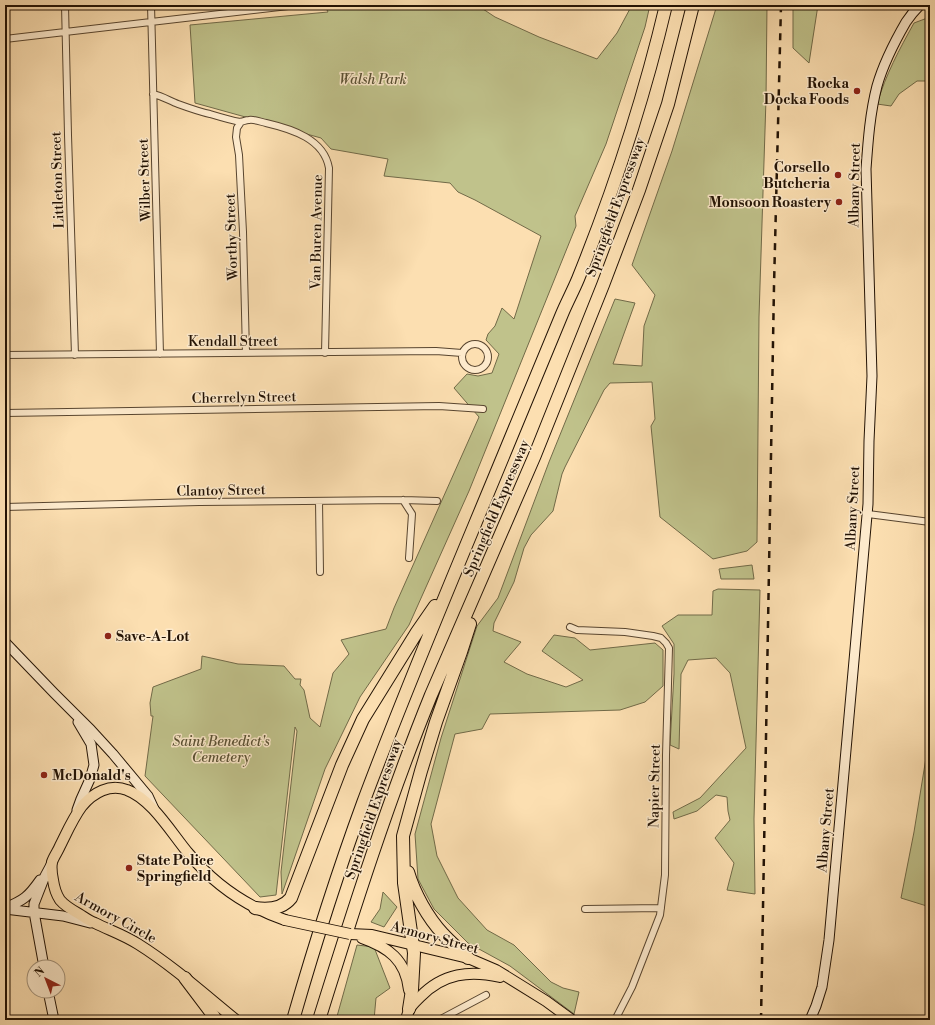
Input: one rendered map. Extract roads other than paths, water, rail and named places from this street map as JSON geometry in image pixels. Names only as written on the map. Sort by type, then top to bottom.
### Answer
[{"type":"highway","name":"Springfield Expressway","points":[[293,1020],[320,928],[362,806],[408,685],[578,279],[603,212],[637,112],[658,41],[666,5]]},
{"type":"highway","name":"Springfield Expressway","points":[[319,1020],[376,844],[415,735],[535,454],[603,285],[650,161],[668,104],[693,5]]},
{"type":"highway","points":[[408,1011],[413,977],[413,944],[404,883],[403,836],[436,722],[461,652],[489,562]]},
{"type":"highway","points":[[255,908],[267,909],[276,907],[286,903],[291,898],[342,765],[363,719],[417,632],[449,585]]},
{"type":"highway","points":[[403,857],[410,879],[431,918],[442,934],[468,958]]},
{"type":"highway","points":[[184,978],[216,1020]]},
{"type":"main road","name":"Albany Street","points":[[810,1020],[822,987],[829,940],[868,514],[872,376],[866,169],[869,135],[877,86],[884,67],[907,21],[920,5]]},
{"type":"main road","points":[[5,642],[113,754],[148,796],[154,810]]},
{"type":"main road","points":[[68,708],[91,744],[94,765],[90,779],[75,815]]},
{"type":"main road","name":"Armory Circle","points":[[236,1020],[166,963],[123,935],[95,923],[69,908],[60,900],[53,882],[52,863],[75,815],[93,796],[103,790],[115,788],[122,788],[134,793],[154,810],[208,875],[236,897],[255,908],[285,920],[350,934]]},
{"type":"main road","points":[[43,959],[34,912],[34,904],[52,863]]},
{"type":"main road","points":[[5,909],[24,900],[46,874]]},
{"type":"main road","points":[[5,909],[63,916],[95,923]]},
{"type":"main road","name":"Armory Street","points":[[350,934],[413,944],[468,958],[496,970],[508,979],[546,1001],[572,1020]]},
{"type":"main road","points":[[367,937],[387,949],[396,957],[402,966],[406,975],[408,1011]]},
{"type":"main road","name":"Armory Street","points":[[408,1011],[432,986],[454,975],[466,973],[488,974],[508,979]]},
{"type":"main road","points":[[50,999],[54,1020]]},
{"type":"street","name":"Littleton Street","points":[[65,5],[75,355]]},
{"type":"street","name":"Wilber Street","points":[[151,5],[160,354]]},
{"type":"street","points":[[5,39],[151,22],[237,8],[297,5]]},
{"type":"street","name":"Van Buren Avenue","points":[[153,94],[208,114],[241,122],[249,120],[279,126],[301,135],[313,142],[322,151],[328,161],[329,168],[325,353]]},
{"type":"street","name":"Worthy Street","points":[[241,122],[237,128],[236,137],[239,155],[243,232],[246,353]]},
{"type":"street","points":[[477,344],[483,346],[487,351],[488,360],[483,368],[477,371],[471,370],[464,365],[462,353],[468,346],[477,344]]},
{"type":"street","name":"Kendall Street","points":[[5,355],[436,351],[462,353]]},
{"type":"street","name":"Cherrelyn Street","points":[[5,413],[439,406],[483,409]]},
{"type":"street","points":[[402,500],[412,514],[409,558]]},
{"type":"street","points":[[319,501],[320,572]]},
{"type":"street","name":"Clantoy Street","points":[[5,507],[199,502],[437,501]]},
{"type":"street","points":[[868,514],[930,522]]},
{"type":"street","name":"Napier Street","points":[[570,627],[577,630],[625,632],[653,636],[661,638],[669,648],[665,875],[660,915],[632,987],[615,1020]]},
{"type":"street","points":[[585,909],[661,908]]},
{"type":"street","points":[[439,1020],[486,995]]},
{"type":"railway","points":[[761,1020],[774,286],[781,5]]},
{"type":"place","name":"Rocka Docka Foods","points":[[857,91]]},
{"type":"place","name":"Corsello Butcheria","points":[[838,175]]},
{"type":"place","name":"Monsoon Roastery","points":[[839,202]]},
{"type":"place","name":"Save-A-Lot","points":[[108,636]]},
{"type":"place","name":"McDonald's","points":[[44,775]]},
{"type":"place","name":"State Police Springfield","points":[[129,868]]},
{"type":"park label","name":"Walsh Park","points":[[373,79]]},
{"type":"park label","name":"Saint Benedict's Cemetery","points":[[221,750]]}]
